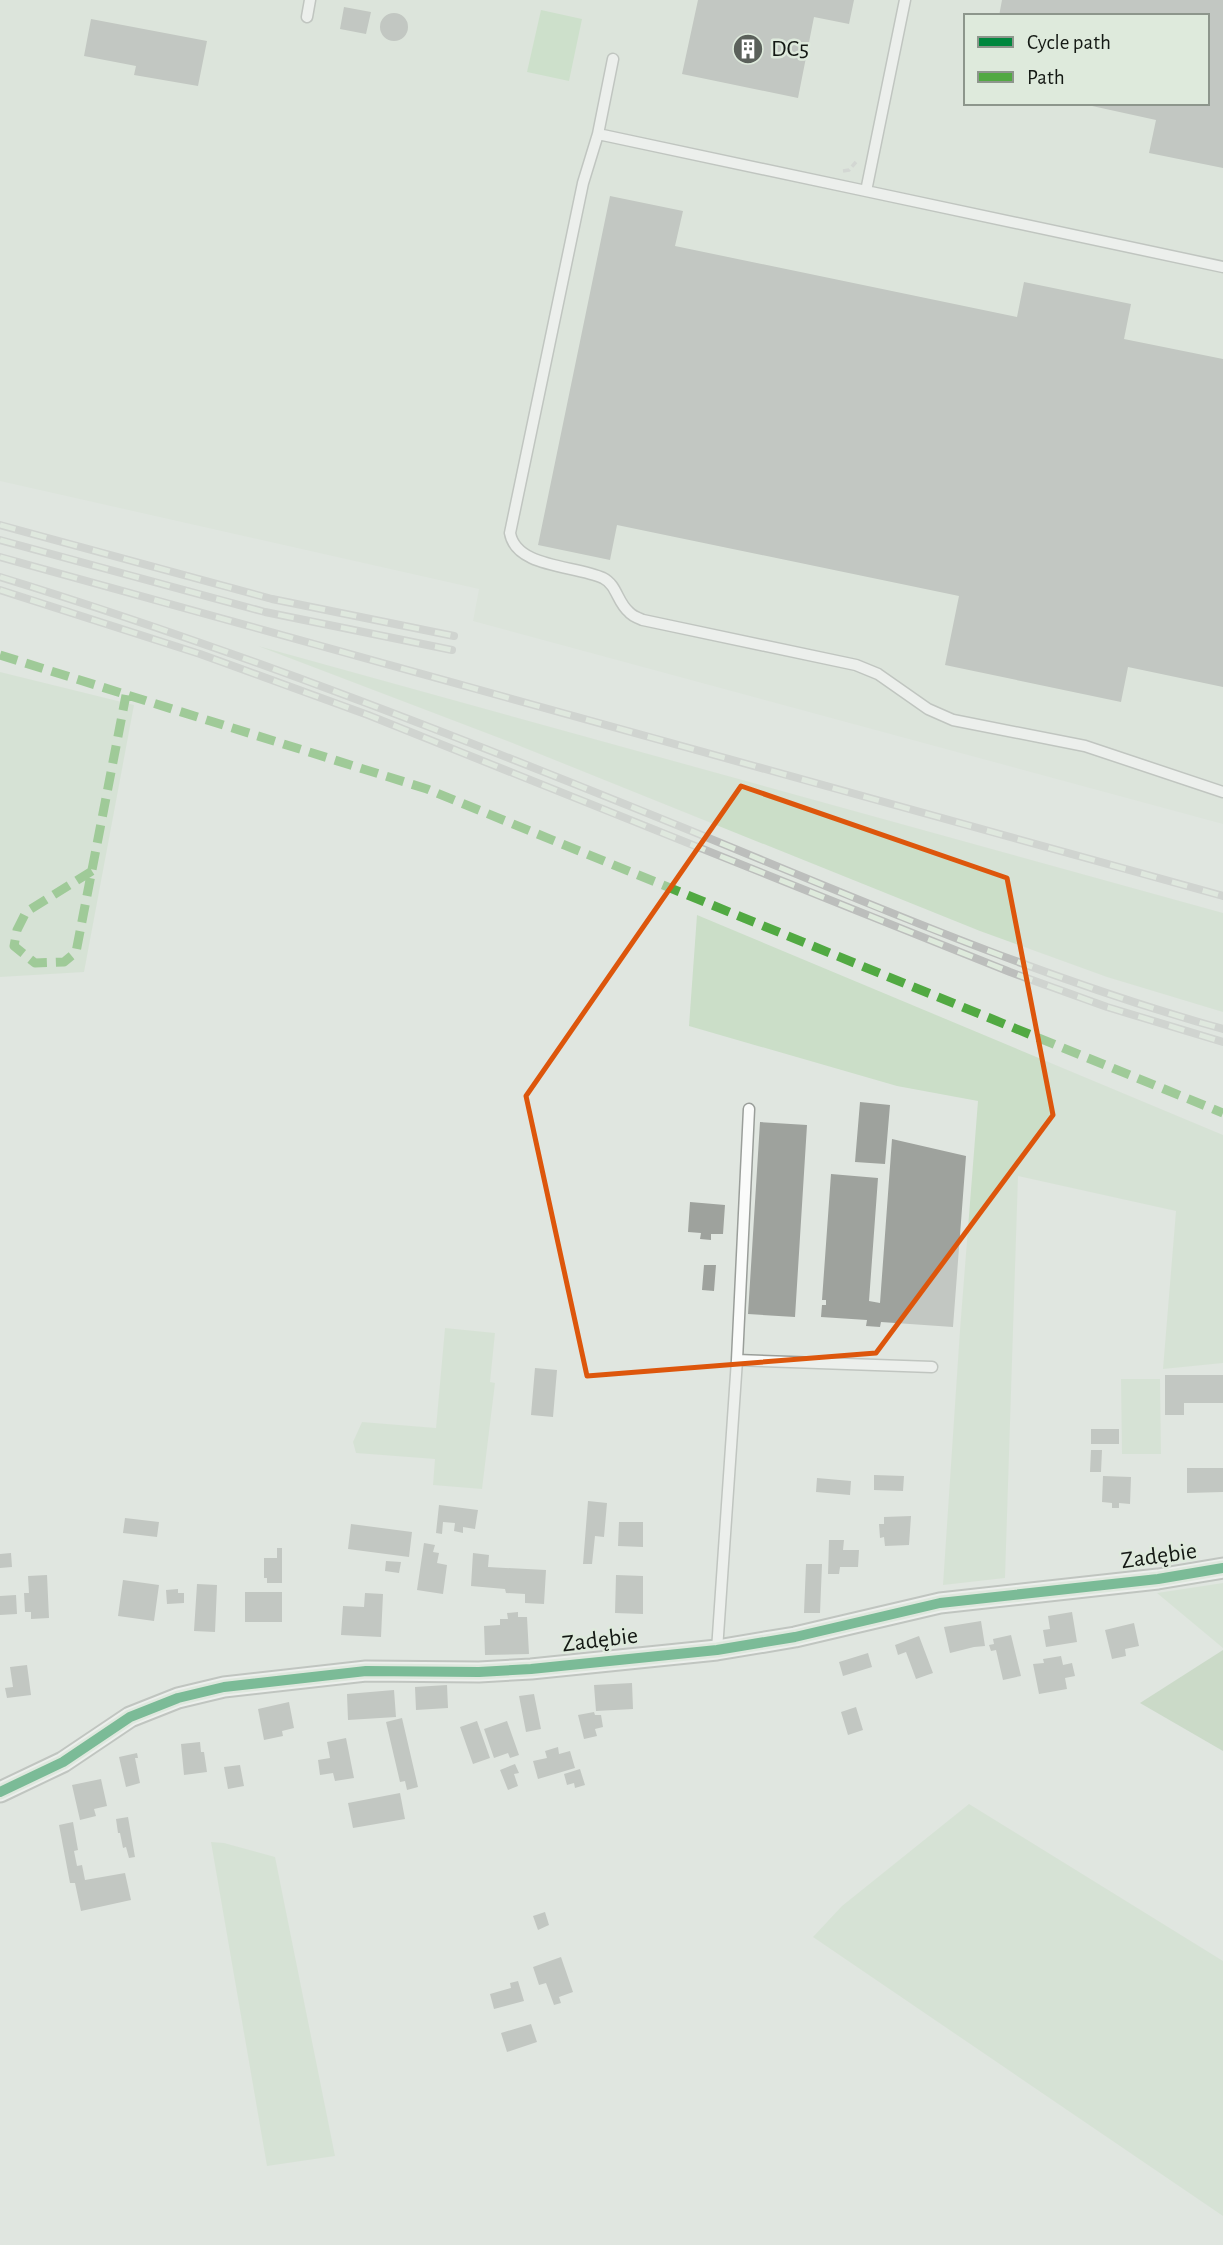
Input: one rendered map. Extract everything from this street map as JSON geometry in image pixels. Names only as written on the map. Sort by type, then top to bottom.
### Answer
[{"type":"street","name":"Zadębie","points":[[0,1792],[63,1762],[130,1717],[178,1698],[224,1687],[366,1671],[478,1672],[531,1669],[717,1650],[805,1635],[940,1602],[1158,1579],[1223,1569]]},
{"type":"lane","points":[[307,17],[310,0]]},
{"type":"lane","points":[[866,191],[905,0]]},
{"type":"lane","points":[[613,59],[598,134],[583,183],[510,533],[516,549],[528,557],[604,579],[614,588],[629,613],[643,620],[856,665],[878,674],[928,709],[953,720],[1085,746],[1223,792]]},
{"type":"lane","points":[[598,134],[1223,267]]},
{"type":"lane","points":[[717,1650],[737,1360],[749,1109]]},
{"type":"lane","points":[[737,1360],[932,1367]]},
{"type":"path","points":[[839,172],[849,170],[858,161]]},
{"type":"highlighted area","points":[[741,786],[1007,878],[1053,1115],[876,1353],[587,1376],[526,1096]]},
{"type":"shaded area","points":[[0,0],[1223,0],[1223,824],[473,621],[479,589],[0,481]]},
{"type":"shaded area","points":[[541,10],[582,19],[569,81],[527,72]]},
{"type":"shaded area","points":[[258,646],[1223,913],[1223,1012],[1107,977],[980,931],[510,742]]},
{"type":"shaded area","points":[[0,672],[134,705],[84,972],[0,977]]},
{"type":"shaded area","points":[[697,915],[1223,1135],[1223,1363],[1163,1369],[1176,1211],[1018,1176],[1005,1578],[943,1585],[978,1101],[897,1086],[689,1026]]},
{"type":"shaded area","points":[[445,1328],[495,1333],[490,1382],[495,1383],[482,1489],[433,1485],[435,1459],[356,1453],[353,1442],[362,1422],[436,1428]]},
{"type":"shaded area","points":[[1121,1379],[1160,1379],[1161,1454],[1122,1454]]},
{"type":"shaded area","points":[[1223,1583],[1223,1648],[1157,1593]]},
{"type":"shaded area","points":[[1223,1650],[1223,1751],[1140,1703]]},
{"type":"shaded area","points":[[969,1804],[1223,1961],[1223,2216],[813,1937],[842,1906]]},
{"type":"shaded area","points":[[211,1842],[275,1857],[335,2156],[267,2166]]},
{"type":"building","name":"DC5","points":[[698,0],[854,0],[849,24],[814,17],[798,98],[682,74]]},
{"type":"building","points":[[1002,0],[1223,0],[1223,168],[1149,153],[1156,120],[1088,105],[1209,105],[1209,14],[999,14]]},
{"type":"building","points":[[344,7],[371,12],[366,34],[340,29]]},
{"type":"building","points":[[394,13],[404,17],[408,27],[404,37],[394,41],[384,37],[380,27],[384,17]]},
{"type":"building","points":[[91,19],[207,41],[198,86],[134,75],[136,66],[84,56]]},
{"type":"building","points":[[610,196],[683,211],[675,246],[1017,317],[1024,282],[1131,304],[1124,339],[1223,359],[1223,687],[1128,667],[1121,702],[945,665],[959,596],[617,525],[610,560],[538,545]]},
{"type":"building","points":[[860,1102],[890,1105],[885,1164],[855,1162]]},
{"type":"building","points":[[760,1122],[807,1125],[795,1317],[748,1314]]},
{"type":"building","points":[[892,1139],[966,1156],[953,1327],[881,1322],[880,1327],[866,1326],[867,1320],[821,1317],[822,1305],[826,1305],[826,1300],[822,1300],[831,1174],[878,1178],[869,1301],[880,1303]]},
{"type":"building","points":[[690,1202],[725,1205],[723,1234],[711,1234],[711,1240],[700,1239],[701,1233],[688,1232]]},
{"type":"building","points":[[704,1265],[716,1265],[714,1291],[702,1290]]},
{"type":"building","points":[[535,1368],[557,1370],[553,1417],[531,1415]]},
{"type":"building","points":[[1165,1375],[1223,1375],[1223,1403],[1184,1403],[1184,1415],[1165,1415]]},
{"type":"building","points":[[1091,1429],[1119,1429],[1119,1444],[1091,1444]]},
{"type":"building","points":[[1091,1450],[1102,1450],[1101,1472],[1090,1472]]},
{"type":"building","points":[[1187,1468],[1223,1468],[1223,1492],[1187,1493]]},
{"type":"building","points":[[874,1475],[904,1476],[903,1491],[874,1490]]},
{"type":"building","points":[[1103,1476],[1131,1477],[1130,1504],[1119,1503],[1119,1508],[1112,1508],[1112,1503],[1102,1502]]},
{"type":"building","points":[[817,1478],[851,1481],[850,1495],[816,1492]]},
{"type":"building","points":[[588,1501],[607,1503],[604,1537],[595,1536],[592,1564],[583,1564]]},
{"type":"building","points":[[439,1505],[478,1510],[475,1529],[463,1527],[463,1533],[454,1531],[455,1523],[443,1522],[442,1534],[436,1533]]},
{"type":"building","points":[[911,1516],[909,1545],[885,1546],[884,1537],[880,1538],[879,1524],[884,1524],[884,1517]]},
{"type":"building","points":[[125,1518],[159,1522],[157,1537],[123,1533]]},
{"type":"building","points":[[619,1522],[643,1522],[643,1547],[618,1546]]},
{"type":"building","points":[[351,1524],[412,1532],[409,1557],[348,1549]]},
{"type":"building","points":[[829,1540],[844,1540],[843,1550],[859,1550],[858,1567],[840,1567],[839,1574],[828,1574]]},
{"type":"building","points":[[424,1543],[435,1545],[433,1552],[439,1553],[437,1563],[447,1565],[443,1594],[417,1590]]},
{"type":"building","points":[[277,1548],[282,1548],[282,1583],[267,1583],[267,1578],[264,1578],[264,1558],[277,1558]]},
{"type":"building","points":[[11,1553],[12,1567],[0,1568],[0,1554]]},
{"type":"building","points":[[473,1553],[489,1555],[488,1567],[546,1570],[544,1604],[525,1603],[525,1594],[506,1593],[505,1589],[471,1586]]},
{"type":"building","points":[[386,1561],[401,1562],[399,1573],[385,1571]]},
{"type":"building","points":[[806,1564],[822,1564],[820,1613],[804,1613]]},
{"type":"building","points":[[47,1575],[49,1618],[31,1619],[31,1612],[25,1612],[24,1593],[29,1593],[28,1576]]},
{"type":"building","points":[[616,1575],[643,1576],[643,1614],[615,1613]]},
{"type":"building","points":[[123,1580],[159,1585],[154,1621],[118,1616]]},
{"type":"building","points":[[197,1584],[217,1585],[215,1632],[194,1631]]},
{"type":"building","points":[[178,1589],[178,1593],[184,1593],[184,1603],[167,1604],[166,1590]]},
{"type":"building","points":[[245,1592],[282,1592],[282,1622],[245,1622]]},
{"type":"building","points":[[365,1593],[383,1594],[381,1637],[341,1635],[343,1606],[364,1607]]},
{"type":"building","points":[[16,1595],[17,1614],[0,1615],[0,1596]]},
{"type":"building","points":[[518,1612],[518,1617],[527,1617],[529,1654],[485,1655],[484,1626],[500,1625],[500,1619],[508,1619],[507,1613]]},
{"type":"building","points":[[1072,1612],[1077,1642],[1046,1647],[1043,1630],[1050,1629],[1048,1616]]},
{"type":"building","points":[[981,1621],[985,1646],[950,1653],[944,1627]]},
{"type":"building","points":[[1134,1623],[1139,1646],[1125,1649],[1126,1656],[1112,1659],[1105,1630]]},
{"type":"building","points":[[1011,1635],[1021,1676],[1003,1680],[996,1650],[991,1651],[989,1645],[994,1644],[993,1639]]},
{"type":"building","points":[[919,1636],[933,1673],[916,1679],[906,1652],[898,1655],[895,1645]]},
{"type":"building","points":[[868,1653],[872,1667],[843,1676],[839,1662]]},
{"type":"building","points":[[1061,1656],[1063,1665],[1072,1663],[1075,1676],[1065,1678],[1067,1689],[1039,1694],[1033,1664]]},
{"type":"building","points":[[27,1665],[31,1695],[7,1698],[5,1688],[13,1687],[10,1667]]},
{"type":"building","points":[[632,1683],[633,1709],[596,1711],[594,1685]]},
{"type":"building","points":[[447,1685],[448,1708],[416,1710],[415,1687]]},
{"type":"building","points":[[394,1690],[396,1717],[348,1720],[347,1694]]},
{"type":"building","points":[[534,1694],[541,1729],[526,1732],[519,1696]]},
{"type":"building","points":[[289,1702],[294,1728],[282,1731],[283,1736],[264,1740],[258,1709]]},
{"type":"building","points":[[856,1707],[863,1730],[848,1735],[841,1712]]},
{"type":"building","points":[[594,1712],[595,1715],[601,1715],[603,1727],[595,1729],[597,1736],[584,1739],[578,1715]]},
{"type":"building","points":[[402,1718],[418,1787],[407,1790],[405,1781],[400,1782],[386,1722]]},
{"type":"building","points":[[477,1721],[490,1758],[473,1764],[460,1727]]},
{"type":"building","points":[[507,1721],[519,1755],[510,1758],[508,1753],[494,1758],[484,1729]]},
{"type":"building","points":[[346,1738],[354,1778],[335,1781],[333,1773],[320,1775],[318,1760],[330,1758],[327,1742]]},
{"type":"building","points":[[200,1742],[207,1772],[184,1775],[181,1744]]},
{"type":"building","points":[[558,1747],[559,1754],[570,1751],[575,1768],[538,1779],[533,1761],[547,1758],[545,1751]]},
{"type":"building","points":[[137,1753],[138,1758],[135,1758],[140,1783],[126,1787],[119,1757]]},
{"type":"building","points":[[515,1764],[519,1773],[514,1774],[518,1786],[508,1790],[500,1770]]},
{"type":"building","points":[[240,1765],[244,1786],[228,1789],[224,1767]]},
{"type":"building","points":[[580,1769],[585,1785],[575,1788],[574,1783],[567,1785],[564,1774]]},
{"type":"building","points":[[101,1779],[107,1806],[94,1809],[96,1816],[80,1820],[72,1785]]},
{"type":"building","points":[[400,1793],[405,1819],[353,1828],[348,1803]]},
{"type":"building","points":[[128,1817],[135,1857],[129,1858],[118,1833],[116,1819]]},
{"type":"building","points":[[73,1822],[78,1850],[74,1851],[77,1866],[82,1865],[85,1880],[125,1873],[131,1900],[81,1911],[75,1883],[70,1883],[59,1825]]},
{"type":"building","points":[[545,1912],[549,1925],[538,1930],[533,1916]]},
{"type":"building","points":[[561,1957],[573,1992],[559,1997],[561,2003],[554,2005],[546,1983],[539,1985],[533,1967]]},
{"type":"building","points":[[518,1981],[524,2001],[494,2009],[490,1994],[511,1988],[510,1983]]},
{"type":"building","points":[[531,2024],[537,2042],[507,2052],[501,2033]]},
{"type":"railway","points":[[0,525],[272,599],[454,636]]},
{"type":"railway","points":[[0,540],[265,612],[452,650]]},
{"type":"railway","points":[[0,557],[1223,896]]},
{"type":"railway","points":[[0,577],[175,634],[348,696],[1020,963],[1087,987],[1223,1029]]},
{"type":"railway","points":[[0,590],[200,654],[368,715],[1010,972],[1107,1007],[1223,1042]]},
{"type":"marked path","points":[[0,655],[427,789],[1223,1113]]},
{"type":"marked path","points":[[92,871],[26,912],[17,930],[14,946],[35,963],[64,962],[76,952],[126,695]]},
{"type":"cycle path","points":[[0,1792],[63,1762],[130,1717],[178,1698],[224,1687],[366,1671],[479,1672],[531,1669],[717,1650],[795,1637],[940,1603],[1158,1579],[1223,1568]]},
{"type":"place","name":"DC5","points":[[748,49]]}]
